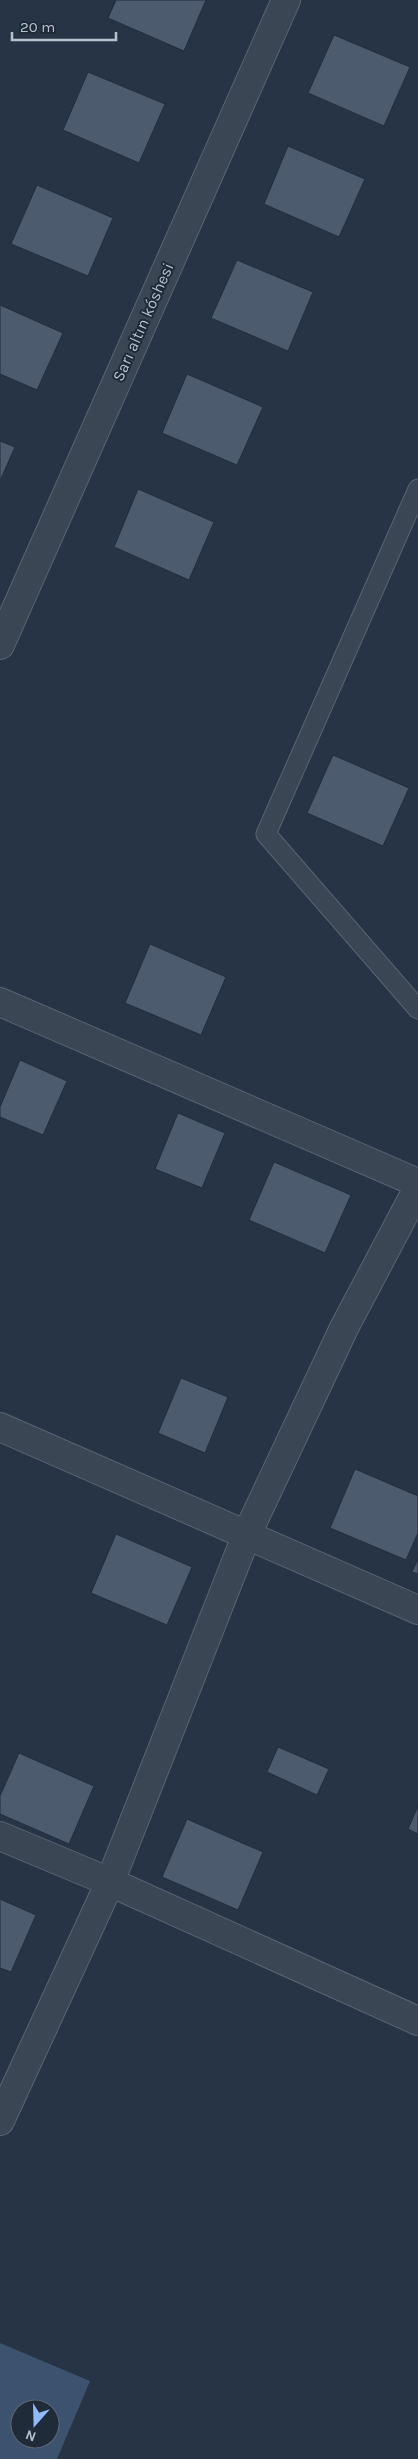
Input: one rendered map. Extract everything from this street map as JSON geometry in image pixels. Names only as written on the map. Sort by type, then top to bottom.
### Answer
[{"type":"street","name":"Sarı altın kóshesi","points":[[0,644],[286,0]]},
{"type":"street","points":[[0,1002],[418,1183]]},
{"type":"street","points":[[0,2121],[110,1882],[246,1534],[344,1328],[418,1188]]},
{"type":"street","points":[[0,1427],[418,1610]]},
{"type":"street","points":[[0,1836],[110,1882],[418,2021]]},
{"type":"lane","points":[[418,489],[266,834],[418,1009]]},
{"type":"water","points":[[0,2343],[90,2381],[57,2459],[0,2459]]},
{"type":"building","points":[[116,0],[206,0],[184,51],[108,18]]},
{"type":"building","points":[[334,35],[410,67],[384,126],[308,93]]},
{"type":"building","points":[[88,72],[165,104],[139,163],[63,130]]},
{"type":"building","points":[[288,146],[365,179],[339,237],[264,204]]},
{"type":"building","points":[[37,185],[113,218],[88,276],[11,244]]},
{"type":"building","points":[[237,260],[313,292],[288,351],[211,318]]},
{"type":"building","points":[[0,305],[63,333],[37,390],[0,374]]},
{"type":"building","points":[[187,374],[263,407],[237,465],[162,433]]},
{"type":"building","points":[[0,441],[15,447],[0,481]]},
{"type":"building","points":[[138,489],[214,522],[189,580],[114,547]]},
{"type":"building","points":[[333,755],[409,788],[383,846],[307,813]]},
{"type":"building","points":[[150,944],[226,977],[201,1035],[125,1003]]},
{"type":"building","points":[[20,1060],[67,1081],[43,1135],[0,1117],[0,1107]]},
{"type":"building","points":[[178,1113],[225,1133],[202,1188],[155,1169]]},
{"type":"building","points":[[274,1162],[351,1195],[325,1253],[249,1220]]},
{"type":"building","points":[[181,1378],[228,1397],[205,1453],[158,1433]]},
{"type":"building","points":[[355,1469],[418,1496],[418,1533],[406,1560],[330,1528]]},
{"type":"building","points":[[116,1534],[192,1567],[167,1625],[91,1593]]},
{"type":"building","points":[[418,1559],[418,1574],[412,1572]]},
{"type":"building","points":[[278,1747],[329,1769],[317,1795],[267,1772]]},
{"type":"building","points":[[19,1753],[94,1786],[69,1844],[0,1814],[0,1796]]},
{"type":"building","points":[[418,1806],[418,1834],[408,1829]]},
{"type":"building","points":[[187,1819],[263,1852],[238,1910],[162,1877]]},
{"type":"building","points":[[0,1899],[36,1915],[11,1972],[0,1968]]}]
